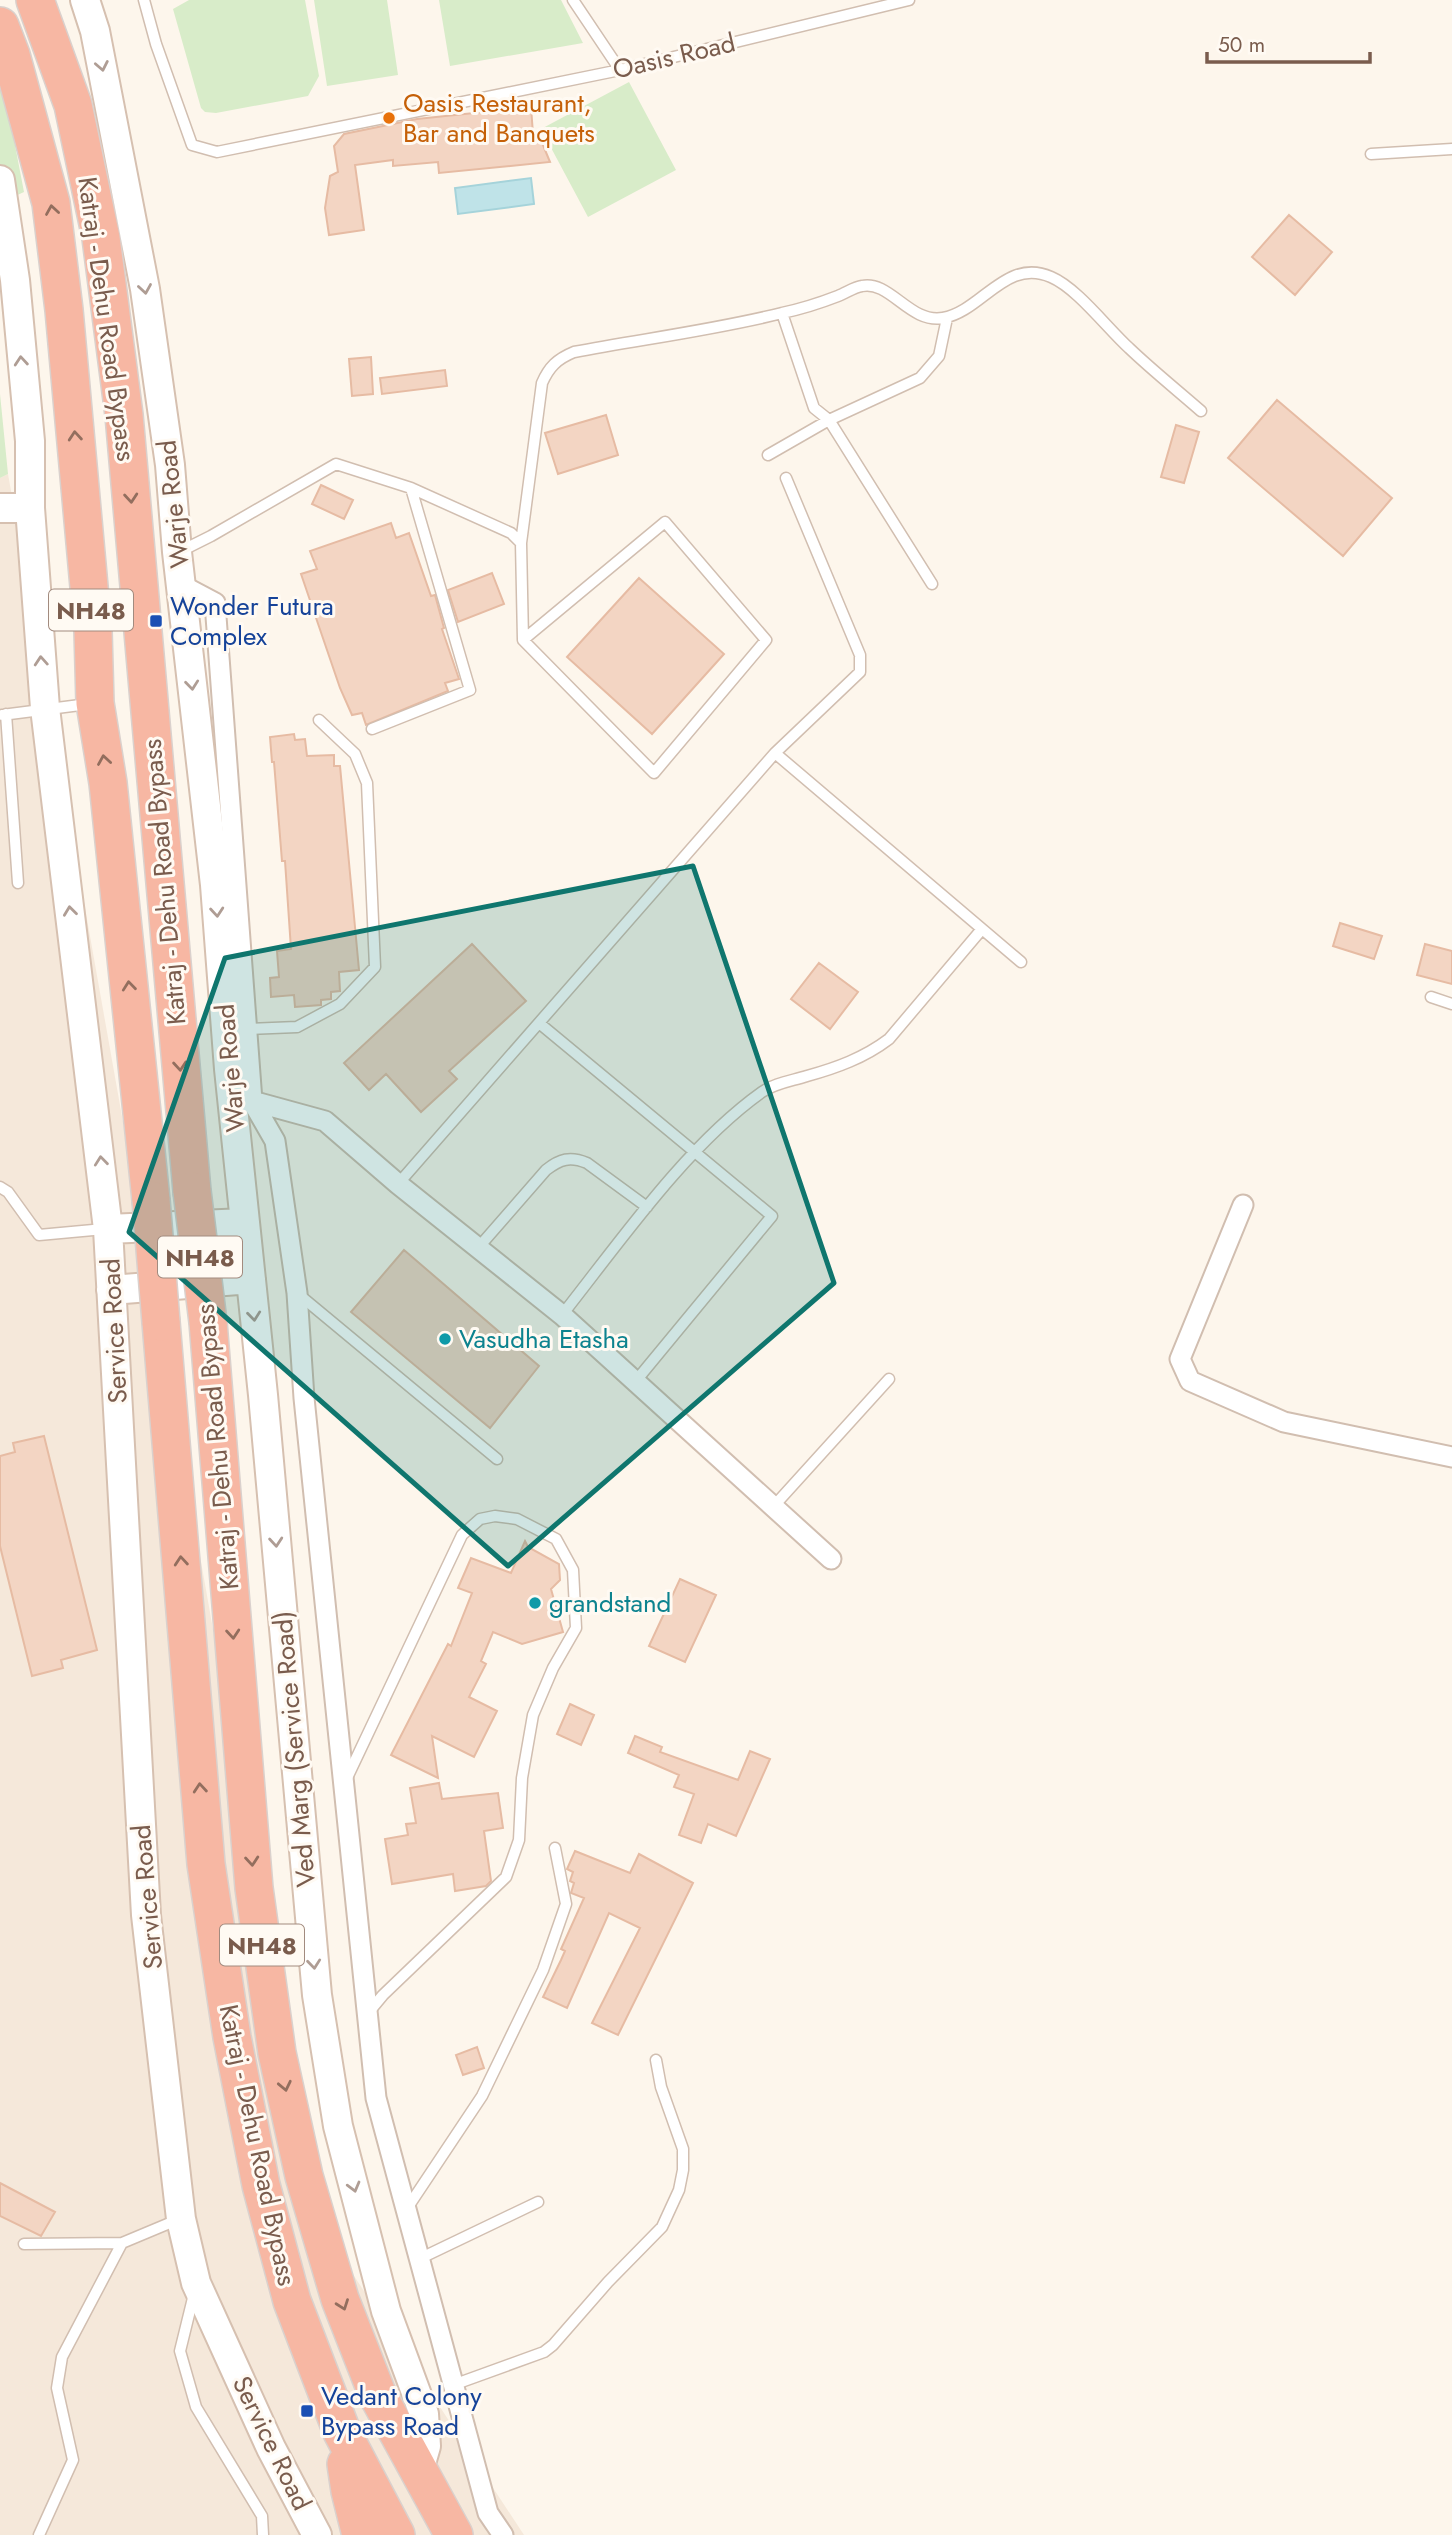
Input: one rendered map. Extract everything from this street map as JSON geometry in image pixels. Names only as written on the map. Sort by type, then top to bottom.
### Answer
[{"type":"highway","name":"Katraj - Dehu Road Bypass","points":[[35,0],[73,106],[101,238],[124,415],[192,1191],[208,1322],[254,1888],[278,2053],[304,2176],[340,2299],[378,2396],[454,2535]]},
{"type":"highway","name":"Katraj - Dehu Road Bypass","points":[[0,26],[51,203],[64,310],[93,631],[95,704],[108,783],[151,1200],[206,1864],[232,2037],[261,2185],[292,2301],[342,2432],[396,2535]]},
{"type":"highway","points":[[342,2432],[350,2491],[361,2535]]},
{"type":"street","name":"Warje Road","points":[[85,0],[95,31],[145,289],[170,465],[177,552],[215,885],[242,1095],[245,1223]]},
{"type":"street","points":[[0,180],[15,280],[30,441],[30,508],[45,708],[108,1229],[245,1223]]},
{"type":"street","points":[[0,508],[30,508]]},
{"type":"street","points":[[181,585],[215,603],[247,1028],[242,1095],[275,1141],[297,1293],[304,1398],[376,2098],[488,2513],[503,2535]]},
{"type":"street","points":[[242,1095],[325,1121],[398,1184],[562,1315],[831,1559]]},
{"type":"street","points":[[1242,1206],[1180,1359],[1190,1381],[1284,1422],[1452,1457]]},
{"type":"street","name":"Ved Marg (Service Road)","points":[[245,1223],[317,1995],[338,2126],[386,2311],[424,2414],[426,2446],[419,2470]]},
{"type":"street","name":"Service Road","points":[[108,1229],[146,1915],[181,2218],[196,2283],[271,2448],[317,2535]]},
{"type":"street","points":[[111,1290],[251,1279]]},
{"type":"lane","name":"Oasis Road","points":[[144,0],[156,44],[192,145],[216,152],[620,70],[909,0]]},
{"type":"lane","points":[[573,0],[620,70]]},
{"type":"lane","points":[[1371,155],[1452,149]]},
{"type":"lane","points":[[523,640],[665,522],[766,640],[654,773],[523,640],[521,543],[542,383],[549,367],[574,352],[782,313],[862,286],[888,294],[919,315],[932,320],[962,310],[997,284],[1019,274],[1035,272],[1052,277],[1070,290],[1129,349],[1201,411]]},
{"type":"lane","points":[[782,313],[814,408],[829,420],[932,584]]},
{"type":"lane","points":[[768,455],[829,420],[920,378],[939,356],[947,317]]},
{"type":"lane","points":[[177,552],[211,536],[336,464],[411,488],[511,533],[521,543]]},
{"type":"lane","points":[[398,1184],[775,753],[860,672],[860,655],[786,478]]},
{"type":"lane","points":[[372,729],[470,691],[411,488]]},
{"type":"lane","points":[[18,883],[3,715],[95,704]]},
{"type":"lane","points":[[247,1028],[297,1027],[340,1003],[375,967],[367,783],[355,754],[319,720]]},
{"type":"lane","points":[[775,753],[1021,962]]},
{"type":"lane","points":[[562,1315],[647,1208],[696,1152],[762,1092],[779,1083],[853,1061],[874,1051],[889,1039],[982,929]]},
{"type":"lane","points":[[1431,997],[1452,1004]]},
{"type":"lane","points":[[539,1023],[772,1216],[635,1382]]},
{"type":"lane","points":[[478,1248],[546,1170],[567,1158],[587,1163],[647,1208]]},
{"type":"lane","points":[[0,1187],[8,1192],[39,1235],[108,1229]]},
{"type":"lane","points":[[297,1293],[497,1460]]},
{"type":"lane","points":[[773,1507],[889,1379]]},
{"type":"lane","points":[[345,1784],[462,1535],[480,1519],[495,1516],[517,1519],[556,1539],[572,1570],[576,1628],[553,1668],[533,1715],[522,1778],[519,1840],[506,1877],[367,2013]]},
{"type":"lane","points":[[405,2211],[482,2096],[543,1970],[566,1903],[555,1848]]},
{"type":"lane","points":[[453,2385],[544,2352],[662,2227],[679,2190],[683,2149],[680,2135],[668,2111],[656,2060]]},
{"type":"lane","points":[[418,2259],[538,2202]]},
{"type":"lane","points":[[24,2244],[122,2243],[181,2218]]},
{"type":"lane","points":[[39,2535],[73,2460],[57,2388],[62,2357],[122,2243]]},
{"type":"lane","points":[[196,2283],[180,2351],[196,2407],[262,2516],[263,2535]]},
{"type":"highlighted area","points":[[693,866],[834,1283],[508,1566],[129,1232],[225,958]]},
{"type":"shaded area","points":[[8,474],[318,2221],[524,2535],[0,2535],[0,478]]},
{"type":"green space","points":[[189,0],[305,0],[319,76],[308,96],[216,113],[205,112],[201,108],[173,9]]},
{"type":"green space","points":[[314,0],[387,0],[398,75],[327,86]]},
{"type":"green space","points":[[439,0],[561,0],[583,43],[450,66]]},
{"type":"green space","points":[[0,67],[24,192],[0,203]]},
{"type":"green space","points":[[629,82],[676,170],[588,217],[541,129]]},
{"type":"green space","points":[[0,394],[8,474],[0,478]]},
{"type":"water","points":[[531,178],[534,204],[458,214],[455,188]]},
{"type":"building","points":[[531,107],[533,134],[538,133],[550,162],[439,173],[438,162],[393,166],[393,160],[355,165],[364,230],[329,235],[325,208],[330,176],[338,172],[334,146],[344,134],[417,119]]},
{"type":"building","points":[[1289,215],[1332,252],[1295,295],[1252,257]]},
{"type":"building","points":[[371,357],[373,394],[352,396],[349,359]]},
{"type":"building","points":[[445,370],[447,386],[382,394],[380,378]]},
{"type":"building","points":[[1277,400],[1392,498],[1343,556],[1228,458]]},
{"type":"building","points":[[606,415],[618,455],[558,474],[545,433]]},
{"type":"building","points":[[1176,425],[1199,432],[1184,483],[1161,477]]},
{"type":"building","points":[[321,485],[353,500],[344,519],[312,504]]},
{"type":"building","points":[[391,523],[396,538],[409,533],[431,596],[435,595],[444,628],[442,629],[459,679],[445,683],[448,691],[366,725],[362,713],[352,715],[340,688],[301,574],[317,569],[310,551]]},
{"type":"building","points":[[492,573],[504,604],[458,622],[448,590]]},
{"type":"building","points":[[639,578],[724,654],[652,734],[567,657]]},
{"type":"building","points":[[294,734],[295,740],[305,739],[307,756],[334,755],[334,766],[340,766],[359,970],[339,972],[340,991],[331,992],[331,999],[321,1000],[321,1005],[295,1007],[294,995],[271,997],[270,978],[279,977],[277,951],[291,949],[285,861],[282,861],[270,737]]},
{"type":"building","points":[[1340,923],[1382,936],[1374,959],[1333,946]]},
{"type":"building","points":[[472,944],[526,1001],[449,1071],[457,1079],[421,1112],[386,1074],[369,1090],[344,1063]]},
{"type":"building","points":[[1425,944],[1452,951],[1452,984],[1417,975]]},
{"type":"building","points":[[819,963],[858,992],[830,1029],[791,999]]},
{"type":"building","name":"Vasudha Etasha","points":[[404,1250],[539,1366],[490,1428],[351,1312]]},
{"type":"building","points":[[44,1436],[97,1650],[61,1660],[63,1668],[32,1676],[0,1546],[0,1456],[15,1452],[13,1443]]},
{"type":"building","points":[[525,1541],[528,1547],[559,1564],[560,1580],[551,1589],[563,1632],[522,1644],[493,1632],[481,1661],[486,1664],[469,1697],[497,1711],[474,1757],[432,1736],[438,1778],[391,1755],[448,1644],[451,1646],[472,1593],[458,1588],[471,1558],[511,1573]]},
{"type":"building","points":[[680,1579],[716,1595],[685,1662],[649,1646]]},
{"type":"building","points":[[570,1704],[594,1715],[581,1745],[557,1734]]},
{"type":"building","points":[[635,1736],[662,1747],[660,1752],[738,1780],[750,1751],[770,1759],[736,1836],[708,1824],[701,1843],[679,1835],[694,1794],[674,1787],[679,1775],[628,1753]]},
{"type":"building","points":[[439,1783],[442,1799],[498,1793],[503,1828],[484,1831],[491,1881],[486,1886],[455,1891],[453,1874],[392,1884],[385,1839],[408,1835],[406,1824],[416,1823],[410,1788]]},
{"type":"building","points":[[575,1851],[630,1873],[639,1854],[693,1883],[618,2035],[592,2023],[640,1928],[609,1913],[567,2008],[543,1997],[565,1951],[561,1949],[584,1898],[571,1893],[574,1883],[570,1881],[573,1872],[567,1869]]},
{"type":"building","points":[[477,2047],[484,2068],[463,2075],[456,2055]]},
{"type":"building","points":[[0,2183],[55,2212],[41,2236],[0,2216]]},
{"type":"place","name":"Oasis Restaurant, Bar and Banquets","points":[[389,118]]},
{"type":"place","name":"Wonder Futura Complex","points":[[156,621]]},
{"type":"place","name":"Vasudha Etasha","points":[[445,1339]]},
{"type":"place","name":"grandstand","points":[[535,1603]]},
{"type":"place","name":"Vedant Colony Bypass Road","points":[[307,2411]]}]
